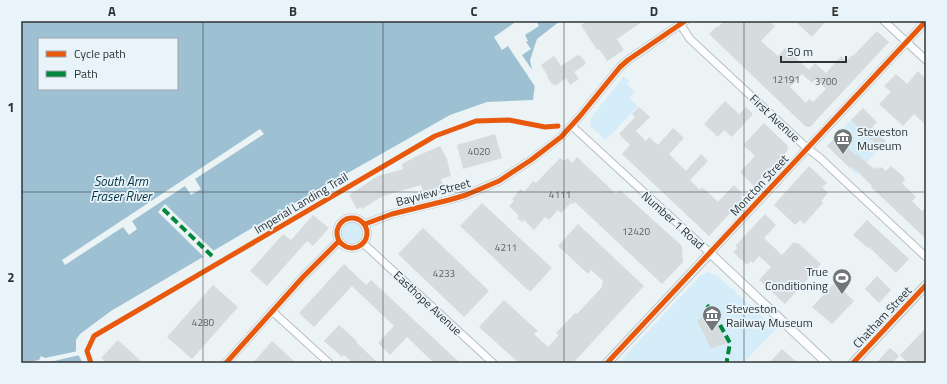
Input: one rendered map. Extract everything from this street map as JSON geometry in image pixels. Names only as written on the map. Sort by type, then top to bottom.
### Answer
[{"type":"street","points":[[884,21],[926,60]]},
{"type":"street","name":"Moncton Street","points":[[607,363],[926,21]]},
{"type":"street","name":"Bayview Street","points":[[365,224],[392,214],[454,199],[499,181],[547,149],[572,126],[620,67],[683,23]]},
{"type":"street","name":"First Avenue","points":[[683,23],[690,39],[926,257]]},
{"type":"street","name":"Number 1 Road","points":[[572,126],[827,363]]},
{"type":"street","points":[[348,218],[357,218],[365,224],[368,236],[364,244],[356,248],[351,248],[346,247],[339,241],[337,232],[344,220],[348,218]]},
{"type":"street","points":[[226,363],[272,311],[339,241]]},
{"type":"street","name":"Easthope Avenue","points":[[364,244],[493,363]]},
{"type":"street","name":"Chatham Street","points":[[853,363],[926,285]]},
{"type":"street","points":[[272,311],[328,363]]},
{"type":"shaded area","points":[[624,76],[629,81],[627,84],[635,92],[630,98],[638,106],[606,140],[591,127],[591,118]]},
{"type":"shaded area","points":[[851,120],[880,148],[856,174],[827,146]]},
{"type":"shaded area","points":[[352,221],[360,224],[363,232],[360,240],[352,243],[344,240],[341,232],[344,224]]},
{"type":"shaded area","points":[[708,272],[717,275],[776,329],[743,363],[618,363],[701,275]]},
{"type":"water","name":"South Arm Fraser River","points":[[21,21],[560,21],[537,39],[530,60],[535,84],[533,100],[487,102],[450,115],[293,204],[111,311],[80,334],[76,340],[76,351],[83,363],[27,363],[28,361],[21,363]]},
{"type":"pier","points":[[517,21],[539,21],[537,22],[539,26],[525,35],[528,41],[526,42],[531,49],[522,55],[535,74],[536,88],[508,46],[502,50],[494,37]]},
{"type":"pier","points":[[260,129],[264,134],[195,179],[201,189],[191,195],[185,186],[132,221],[137,229],[129,235],[123,227],[65,265],[62,260]]},
{"type":"pier","points":[[165,204],[215,252],[205,258],[158,212]]},
{"type":"pier","points":[[78,351],[80,355],[45,363],[23,363],[39,360],[41,356],[45,358]]},
{"type":"building","points":[[587,21],[643,21],[617,39],[624,50],[607,61],[599,49],[597,50],[581,25]]},
{"type":"building","points":[[724,21],[769,21],[775,26],[761,41],[778,56],[785,48],[809,70],[815,63],[826,73],[841,56],[846,61],[852,55],[853,56],[877,31],[889,42],[810,127],[806,127],[709,34],[717,26],[718,27]],"holes":[[[802,74],[812,83],[816,79],[826,89],[813,102],[809,99],[806,103],[790,87]]]},
{"type":"building","points":[[795,21],[826,21],[812,37]]},
{"type":"building","points":[[580,55],[586,63],[574,72],[579,79],[570,85],[566,78],[555,86],[554,84],[553,85],[541,65],[554,56],[561,66]]},
{"type":"building","points":[[918,71],[926,79],[926,125],[914,114],[903,126],[879,104],[891,92],[884,86],[896,74],[907,84]]},
{"type":"building","points":[[725,101],[739,114],[746,107],[753,114],[732,137],[724,130],[718,137],[704,124]]},
{"type":"building","points":[[639,107],[650,117],[636,131],[646,141],[649,137],[658,145],[673,128],[684,138],[669,154],[686,171],[701,154],[708,161],[690,180],[700,190],[702,187],[718,202],[734,185],[743,194],[741,196],[743,199],[709,236],[622,154],[630,145],[619,134],[635,117],[632,114]]},
{"type":"building","points":[[863,108],[877,122],[872,127],[886,141],[880,148],[851,120]]},
{"type":"building","points":[[764,123],[787,145],[788,150],[754,186],[740,172],[755,156],[743,145]]},
{"type":"building","points":[[495,134],[502,158],[463,169],[457,145]]},
{"type":"building","points":[[833,140],[841,147],[844,144],[855,155],[857,154],[874,169],[876,167],[879,169],[881,167],[886,171],[891,166],[903,176],[905,180],[902,183],[916,197],[912,201],[922,211],[926,207],[926,239],[871,187],[872,186],[855,169],[850,168],[827,146]]},
{"type":"building","points":[[440,146],[447,159],[451,176],[441,179],[443,186],[423,192],[421,185],[383,196],[362,209],[361,207],[357,209],[349,195],[378,176],[403,169],[402,164]]},
{"type":"building","points":[[577,157],[616,194],[620,190],[682,246],[683,262],[662,284],[575,202],[572,204],[571,203],[561,213],[558,210],[549,220],[545,217],[534,230],[524,220],[522,222],[517,218],[519,216],[509,206],[514,201],[512,199],[521,189],[524,192],[533,181],[536,183],[560,158],[564,161],[567,158],[572,163]]},
{"type":"building","points":[[809,166],[827,183],[822,187],[828,193],[821,201],[823,203],[804,224],[800,220],[795,225],[774,205]]},
{"type":"building","points":[[482,203],[552,268],[530,292],[460,226]]},
{"type":"building","points":[[765,214],[776,225],[764,238],[782,255],[794,242],[797,244],[798,243],[821,264],[785,304],[759,280],[771,267],[759,256],[753,263],[751,261],[747,265],[733,252],[738,248],[735,246]]},
{"type":"building","points":[[313,215],[329,228],[313,246],[307,241],[267,286],[250,271],[283,234],[291,240]]},
{"type":"building","points":[[867,220],[909,259],[896,273],[869,247],[868,248],[853,235]]},
{"type":"building","points":[[578,224],[644,286],[573,363],[519,363],[479,327],[504,300],[538,331],[534,334],[548,347],[559,335],[556,333],[575,313],[577,314],[602,287],[603,281],[591,270],[588,274],[558,246]]},
{"type":"building","points":[[423,228],[489,291],[464,317],[398,254]]},
{"type":"building","points":[[344,264],[366,285],[371,280],[460,363],[434,363],[407,337],[390,355],[378,343],[394,326],[352,286],[314,327],[299,313]]},
{"type":"building","points":[[877,276],[891,290],[879,303],[865,289]]},
{"type":"building","points":[[834,284],[837,287],[838,285],[854,301],[832,324],[812,307]]},
{"type":"building","points":[[213,285],[238,307],[192,359],[167,337]]},
{"type":"building","name":"Steveston Railway Museum","points":[[713,314],[727,343],[711,349],[697,320]]},
{"type":"building","points":[[339,325],[378,363],[353,363],[344,355],[342,357],[324,341]]},
{"type":"building","points":[[926,328],[926,363],[908,363],[900,355]]},
{"type":"building","points":[[118,340],[143,363],[107,363],[101,358]]},
{"type":"building","points":[[272,341],[296,363],[253,363]]},
{"type":"building","points":[[890,348],[899,356],[893,363],[876,363]]},
{"type":"building","points":[[782,349],[798,363],[769,363]]},
{"type":"marked path","points":[[163,209],[212,256]]},
{"type":"marked path","points":[[707,305],[713,312],[730,343],[727,363]]},
{"type":"cycle path","points":[[365,224],[392,214],[466,195],[499,181],[531,160],[561,137],[620,67],[628,60],[685,21]]},
{"type":"cycle path","points":[[607,363],[926,21]]},
{"type":"cycle path","name":"Imperial Landing Trail","points":[[91,363],[87,351],[94,336],[435,136],[476,121],[509,120],[545,127],[558,126]]},
{"type":"cycle path","points":[[352,218],[363,222],[367,233],[363,244],[352,248],[341,244],[337,233],[341,222],[352,218]]},
{"type":"cycle path","points":[[226,363],[303,277],[339,241]]},
{"type":"cycle path","points":[[853,363],[926,285]]},
{"type":"place","name":"Steveston Museum","points":[[843,155]]},
{"type":"place","name":"True Conditioning","points":[[842,295]]},
{"type":"place","name":"Steveston Railway Museum","points":[[712,332]]}]
